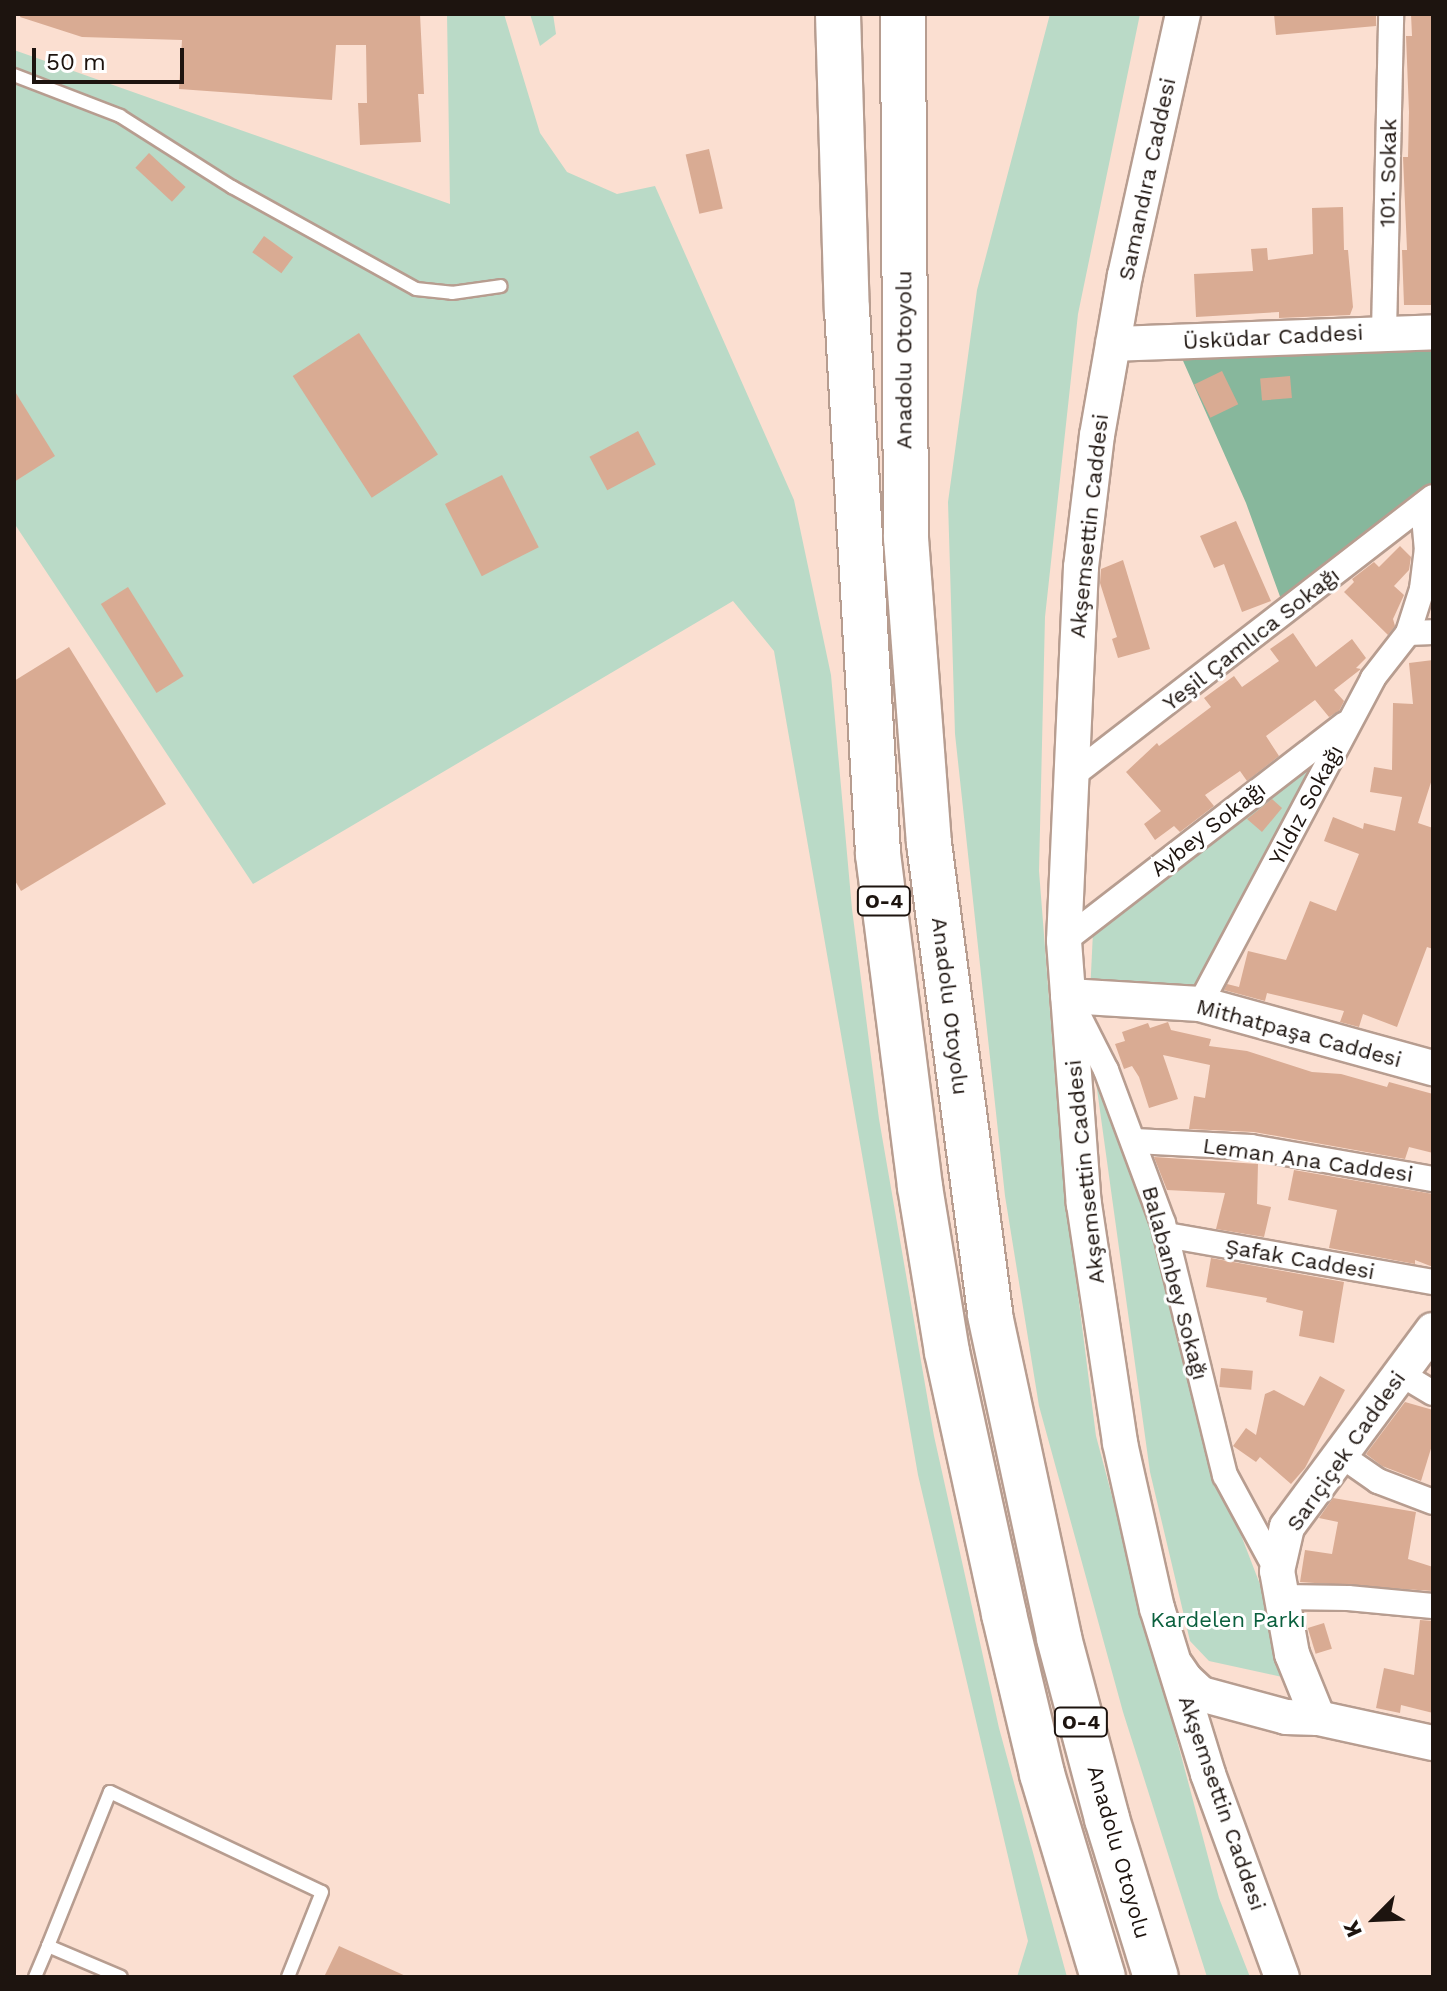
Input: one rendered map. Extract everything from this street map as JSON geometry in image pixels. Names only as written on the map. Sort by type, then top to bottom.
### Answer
[{"type":"highway","name":"O-4","points":[[838,14],[848,339],[880,870],[920,1187],[947,1352],[1042,1774],[1103,1977]]},
{"type":"highway","name":"Anadolu Otoyolu","points":[[903,14],[906,538],[929,843],[990,1315],[1059,1638],[1099,1789],[1156,1977]]},
{"type":"highway","points":[[1021,1463],[1169,1977]]},
{"type":"highway","points":[[1042,1774],[1091,1977]]},
{"type":"main road","name":"Samandıra Caddesi","points":[[1113,344],[1183,14]]},
{"type":"main road","name":"Üsküdar Caddesi","points":[[1113,344],[1433,332]]},
{"type":"main road","name":"Akşemsettin Caddesi","points":[[1113,344],[1097,435],[1081,567],[1068,779],[1064,941],[1084,1204],[1120,1443],[1157,1608],[1208,1774],[1282,1977]]},
{"type":"main road","name":"Mithatpaşa Caddesi","points":[[1068,996],[1200,1004],[1433,1068]]},
{"type":"main road","name":"Sarıçiçek Caddesi","points":[[1318,1718],[1292,1654],[1280,1584],[1287,1527],[1433,1330]]},
{"type":"main road","points":[[1173,1659],[1185,1679],[1201,1694],[1286,1717],[1318,1718],[1433,1743]]},
{"type":"street","name":"101. Sokak","points":[[1384,332],[1391,14]]},
{"type":"street","name":"Yeşil Çamlıca Sokağı","points":[[1068,779],[1428,501]]},
{"type":"street","points":[[1428,501],[1427,551],[1422,589],[1408,633],[1433,632]]},
{"type":"street","name":"Yıldız Sokağı","points":[[1200,1004],[1373,678],[1408,633]]},
{"type":"street","name":"Aybey Sokağı","points":[[1064,941],[1353,718]]},
{"type":"street","name":"Balabanbey Sokağı","points":[[1068,996],[1106,1070],[1135,1141],[1166,1235],[1225,1475],[1280,1584]]},
{"type":"street","name":"Leman Ana Caddesi","points":[[1135,1141],[1251,1147],[1433,1179]]},
{"type":"street","name":"Şafak Caddesi","points":[[1166,1235],[1433,1282]]},
{"type":"street","points":[[1401,1374],[1433,1393]]},
{"type":"street","points":[[1342,1456],[1378,1481],[1433,1502]]},
{"type":"street","points":[[1280,1584],[1348,1598],[1433,1606]]},
{"type":"lane","points":[[14,75],[120,116],[232,187],[416,289],[452,293],[501,286]]},
{"type":"lane","points":[[35,1977],[110,1792],[322,1892],[288,1977]]},
{"type":"lane","points":[[48,1946],[121,1977]]},
{"type":"green space","points":[[447,14],[504,14],[540,133],[567,172],[617,194],[655,186],[794,500],[831,675],[852,909],[879,1119],[934,1436],[999,1728],[1067,1977],[1017,1977],[1028,1941],[918,1475],[774,651],[733,601],[253,884],[14,523],[14,50],[450,204]]},
{"type":"green space","points":[[530,14],[553,14],[556,34],[540,46]]},
{"type":"green space","points":[[1050,14],[1140,14],[1078,314],[1045,617],[1039,871],[1063,1177],[1096,1436],[1219,1898],[1250,1977],[1207,1977],[1123,1712],[1039,1406],[1005,1196],[955,734],[948,502],[977,290]]},
{"type":"green space","points":[[1433,343],[1433,501],[1286,613],[1246,503],[1180,354]]},
{"type":"green space","points":[[1318,754],[1196,987],[1090,994],[1093,932]]},
{"type":"green space","name":"Kardelen Parkı","points":[[1096,1082],[1102,1082],[1161,1238],[1216,1470],[1266,1600],[1288,1675],[1282,1677],[1209,1661],[1190,1641],[1150,1472]]},
{"type":"building","points":[[21,14],[420,14],[424,94],[418,94],[421,142],[360,145],[358,103],[367,103],[366,45],[336,45],[332,100],[179,89],[182,40],[82,37],[20,17]]},
{"type":"building","points":[[1274,14],[1376,14],[1376,26],[1276,35]]},
{"type":"building","points":[[1411,14],[1433,14],[1433,305],[1404,305],[1402,250],[1407,250],[1403,157],[1408,157],[1406,36],[1412,36]]},
{"type":"building","points":[[709,149],[723,208],[699,214],[686,154]]},
{"type":"building","points":[[149,153],[186,187],[172,202],[135,168]]},
{"type":"building","points":[[1343,207],[1344,250],[1348,250],[1353,307],[1350,315],[1279,318],[1279,312],[1196,317],[1194,274],[1253,271],[1251,249],[1267,248],[1268,260],[1313,254],[1312,208]]},
{"type":"building","points":[[264,236],[293,257],[281,273],[252,252]]},
{"type":"building","points":[[359,333],[438,455],[372,498],[293,376]]},
{"type":"building","points":[[1222,371],[1238,404],[1210,418],[1194,385]]},
{"type":"building","points":[[1290,376],[1292,398],[1262,401],[1260,379]]},
{"type":"building","points":[[14,390],[55,456],[14,482]]},
{"type":"building","points":[[638,431],[656,465],[607,490],[589,457]]},
{"type":"building","points":[[502,475],[539,547],[482,576],[445,504]]},
{"type":"building","points":[[1236,521],[1271,601],[1242,612],[1224,564],[1214,568],[1200,536]]},
{"type":"building","points":[[1400,546],[1411,557],[1409,570],[1394,586],[1404,595],[1393,619],[1395,626],[1388,635],[1344,592],[1354,582],[1352,579],[1374,562],[1379,567]]},
{"type":"building","points":[[1123,560],[1150,649],[1118,658],[1112,639],[1117,637],[1100,583],[1101,569]]},
{"type":"building","points":[[128,587],[184,676],[157,693],[101,604]]},
{"type":"building","points":[[1293,633],[1316,667],[1352,639],[1366,658],[1356,668],[1361,669],[1334,690],[1344,701],[1339,711],[1329,717],[1315,700],[1266,736],[1279,756],[1247,781],[1240,771],[1205,795],[1214,806],[1180,832],[1174,826],[1155,840],[1144,824],[1161,811],[1126,772],[1157,743],[1159,746],[1211,707],[1204,698],[1234,676],[1242,687],[1279,661],[1270,649]]},
{"type":"building","points":[[69,647],[166,804],[21,891],[14,879],[14,681]]},
{"type":"building","points":[[1433,660],[1433,776],[1418,823],[1433,828],[1433,949],[1427,947],[1397,1027],[1363,1014],[1359,1027],[1340,1022],[1344,1011],[1267,993],[1265,1001],[1224,990],[1227,984],[1239,987],[1248,951],[1286,960],[1310,901],[1336,911],[1359,854],[1324,841],[1333,817],[1363,829],[1364,823],[1395,831],[1402,797],[1370,792],[1374,767],[1392,770],[1393,703],[1413,704],[1409,663]]},
{"type":"building","points":[[1272,799],[1282,808],[1262,832],[1247,819]]},
{"type":"building","points":[[1168,1022],[1171,1030],[1211,1039],[1209,1046],[1247,1051],[1312,1072],[1341,1074],[1387,1087],[1389,1082],[1433,1094],[1433,1153],[1409,1147],[1405,1159],[1254,1132],[1189,1129],[1194,1096],[1205,1098],[1210,1065],[1163,1055],[1178,1099],[1149,1108],[1139,1077],[1132,1066],[1124,1069],[1115,1044],[1125,1041],[1122,1032],[1148,1023],[1150,1028]]},
{"type":"building","points":[[1154,1157],[1258,1164],[1257,1204],[1271,1207],[1264,1237],[1216,1229],[1225,1193],[1167,1190]]},
{"type":"building","points":[[1294,1170],[1433,1194],[1433,1267],[1415,1260],[1415,1264],[1329,1248],[1337,1210],[1288,1200]]},
{"type":"building","points":[[1211,1258],[1344,1282],[1334,1343],[1299,1336],[1303,1311],[1266,1302],[1267,1298],[1206,1287]]},
{"type":"building","points":[[1221,1368],[1253,1371],[1251,1390],[1219,1387]]},
{"type":"building","points":[[1320,1376],[1345,1390],[1305,1468],[1291,1484],[1260,1457],[1256,1462],[1233,1446],[1246,1428],[1256,1435],[1265,1394],[1274,1390],[1304,1406]]},
{"type":"building","points":[[1405,1402],[1433,1410],[1433,1442],[1421,1481],[1382,1466],[1366,1454]]},
{"type":"building","points":[[1333,1498],[1416,1512],[1408,1559],[1433,1567],[1433,1591],[1300,1582],[1305,1550],[1332,1554],[1338,1522],[1319,1518]]},
{"type":"building","points":[[1420,1620],[1433,1621],[1433,1713],[1401,1705],[1400,1713],[1376,1708],[1384,1668],[1414,1675]]},
{"type":"building","points":[[1324,1623],[1332,1649],[1316,1654],[1308,1628]]},
{"type":"building","points":[[339,1946],[408,1977],[324,1977]]}]
